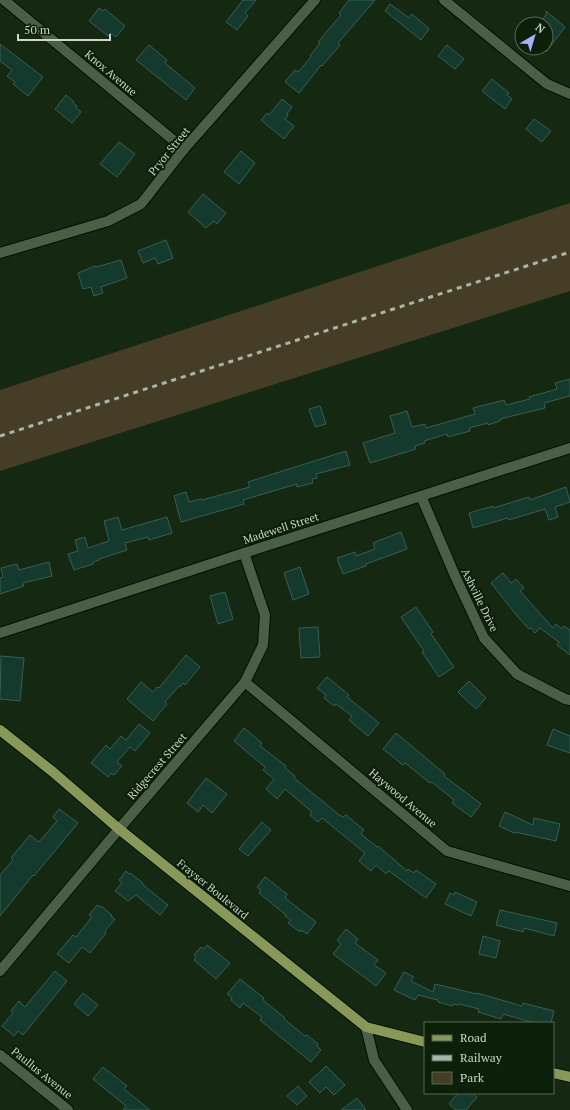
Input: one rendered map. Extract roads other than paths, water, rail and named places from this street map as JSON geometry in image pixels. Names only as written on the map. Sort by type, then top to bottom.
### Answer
[{"type":"main road","name":"Frayser Boulevard","points":[[0,730],[53,772],[119,829],[366,1027],[424,1042]]},
{"type":"main road","points":[[554,1073],[570,1077]]},
{"type":"street","name":"Knox Avenue","points":[[4,0],[184,149]]},
{"type":"street","name":"Pryor Street","points":[[0,253],[108,221],[141,204],[184,149],[315,0]]},
{"type":"street","points":[[444,0],[547,84],[570,94]]},
{"type":"street","name":"Madewell Street","points":[[0,633],[570,448]]},
{"type":"street","name":"Ashville Drive","points":[[422,496],[456,578],[484,638],[517,674],[565,699],[570,700]]},
{"type":"street","name":"Ridgecrest Street","points":[[0,971],[245,682],[263,645],[265,615],[244,553]]},
{"type":"street","name":"Haywood Avenue","points":[[245,682],[446,851],[570,886]]},
{"type":"street","points":[[366,1027],[374,1060],[407,1110]]},
{"type":"street","name":"Paullus Avenue","points":[[0,1055],[68,1110]]},
{"type":"railway","points":[[0,436],[570,252]]}]
